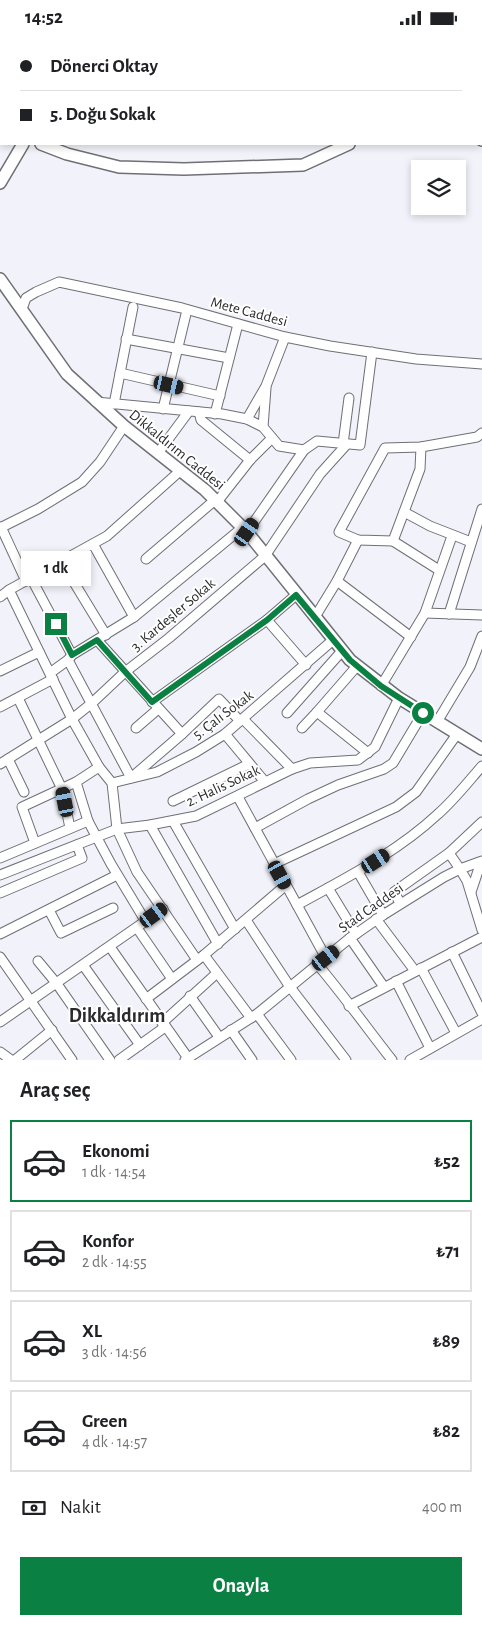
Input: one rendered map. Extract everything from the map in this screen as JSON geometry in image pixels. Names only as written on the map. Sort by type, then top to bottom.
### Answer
[{"type":"main road","points":[[0,183],[21,145]]},
{"type":"main road","points":[[44,145],[67,154],[119,167],[184,169],[303,165],[347,145]]},
{"type":"main road","name":"Dikkaldırım Caddesi","points":[[0,279],[67,374],[124,426],[216,501],[245,530],[342,651],[357,666],[399,698],[482,748]]},
{"type":"street","name":"Mete Caddesi","points":[[22,309],[26,298],[36,291],[59,282],[182,308],[285,337],[330,346],[416,359],[482,365]]},
{"type":"street","points":[[114,404],[132,307]]},
{"type":"street","points":[[163,409],[186,314]]},
{"type":"street","points":[[215,414],[238,323]]},
{"type":"street","points":[[246,419],[266,386],[285,337]]},
{"type":"street","points":[[126,339],[230,358]]},
{"type":"street","points":[[0,707],[51,676],[70,657],[134,617],[245,530],[304,450],[317,441],[360,445],[372,352]]},
{"type":"street","points":[[120,373],[220,396]]},
{"type":"street","points":[[263,427],[266,386]]},
{"type":"street","points":[[345,444],[349,398]]},
{"type":"street","points":[[96,402],[199,412],[246,419],[263,427],[279,446],[304,450]]},
{"type":"street","points":[[158,453],[189,411]]},
{"type":"street","points":[[199,412],[201,420],[250,460]]},
{"type":"street","points":[[124,426],[100,462],[82,482],[38,509],[0,527],[70,657],[131,778],[182,735],[219,699],[292,769]]},
{"type":"street","points":[[440,570],[393,541],[358,539],[339,532],[386,448],[421,447],[477,437],[482,433]]},
{"type":"street","points":[[146,559],[216,501],[250,460],[272,438]]},
{"type":"street","name":"3. Kardeşler Sokak","points":[[4,762],[72,719],[125,672],[265,556],[320,474],[345,444]]},
{"type":"street","points":[[393,541],[420,469],[421,447]]},
{"type":"street","points":[[0,597],[28,579],[107,536],[180,471]]},
{"type":"street","points":[[449,613],[482,509]]},
{"type":"street","points":[[404,512],[452,536],[471,543]]},
{"type":"street","points":[[381,686],[425,613],[452,536]]},
{"type":"street","points":[[315,617],[337,581],[358,539]]},
{"type":"street","points":[[93,544],[134,617]]},
{"type":"street","points":[[62,561],[106,635]]},
{"type":"street","points":[[337,581],[411,637]]},
{"type":"street","points":[[9,590],[72,719],[99,767],[112,783],[117,829],[137,873],[200,958],[217,973],[292,1060]]},
{"type":"street","points":[[136,729],[155,705],[267,620],[296,595]]},
{"type":"street","points":[[425,613],[482,615]]},
{"type":"street","points":[[267,620],[306,665]]},
{"type":"street","points":[[437,721],[470,667],[482,636]]},
{"type":"street","points":[[97,640],[182,735]]},
{"type":"street","name":"5. Çalı Sokak","points":[[112,783],[157,772],[196,752],[225,734],[333,640]]},
{"type":"street","points":[[287,713],[342,651]]},
{"type":"street","points":[[0,671],[39,652]]},
{"type":"street","points":[[302,728],[357,666]]},
{"type":"street","points":[[18,697],[62,789],[70,829]]},
{"type":"street","points":[[316,712],[368,753],[375,747],[383,733],[399,698]]},
{"type":"street","points":[[255,828],[308,799],[384,769],[393,763],[423,713]]},
{"type":"street","points":[[225,734],[265,782]]},
{"type":"street","points":[[274,864],[396,807],[416,792],[457,734]]},
{"type":"street","name":"2. Halis Sokak","points":[[0,875],[117,829],[196,816],[292,769],[310,763],[358,760],[368,753]]},
{"type":"street","points":[[4,762],[24,792]]},
{"type":"street","points":[[173,801],[250,764]]},
{"type":"street","points":[[36,843],[22,807],[76,782],[99,767]]},
{"type":"street","points":[[297,905],[358,873],[393,850],[439,814],[482,767]]},
{"type":"street","points":[[76,782],[88,821],[117,875],[146,921]]},
{"type":"street","points":[[238,797],[326,958]]},
{"type":"street","points":[[0,858],[88,821]]},
{"type":"street","points":[[174,821],[235,929]]},
{"type":"street","points":[[400,903],[394,892],[449,853],[482,822]]},
{"type":"street","points":[[150,825],[218,944]]},
{"type":"street","points":[[0,893],[82,858],[77,845]]},
{"type":"street","points":[[449,853],[460,869],[471,893],[482,930]]},
{"type":"street","points":[[471,893],[482,861]]},
{"type":"street","name":"Stad Caddesi","points":[[186,1059],[254,1016],[379,917],[460,869],[482,861]]},
{"type":"street","points":[[358,873],[379,917],[418,970],[456,1033]]},
{"type":"street","points":[[0,934],[117,875]]},
{"type":"street","points":[[146,999],[218,944],[286,885]]},
{"type":"street","points":[[328,888],[353,936],[384,987]]},
{"type":"street","points":[[49,910],[61,933],[113,907]]},
{"type":"street","points":[[0,1023],[163,909]]},
{"type":"street","points":[[246,921],[290,987],[346,1060]]},
{"type":"street","points":[[137,928],[172,979]]},
{"type":"street","points":[[349,1006],[482,937]]},
{"type":"street","points":[[110,947],[186,1059]]},
{"type":"street","points":[[452,952],[482,1013]]},
{"type":"street","points":[[0,957],[72,1060]]},
{"type":"street","points":[[38,961],[57,984],[110,1060]]},
{"type":"street","points":[[83,965],[140,1045]]},
{"type":"street","points":[[318,965],[392,1060]]},
{"type":"street","points":[[0,973],[8,967]]},
{"type":"street","points":[[119,1060],[164,1025],[190,996],[217,973]]},
{"type":"street","points":[[396,981],[430,1048]]},
{"type":"street","points":[[190,996],[219,1037]]},
{"type":"street","points":[[410,1060],[482,1019]]},
{"type":"street","points":[[0,1052],[13,1060],[52,1030]]},
{"type":"street","points":[[231,1030],[252,1060]]},
{"type":"district","name":"Dikkaldırım","points":[[117,1016]]},
{"type":"route","points":[[56,624],[72,655],[97,640],[152,702],[267,620],[296,595],[350,660],[381,686],[423,713]]}]
